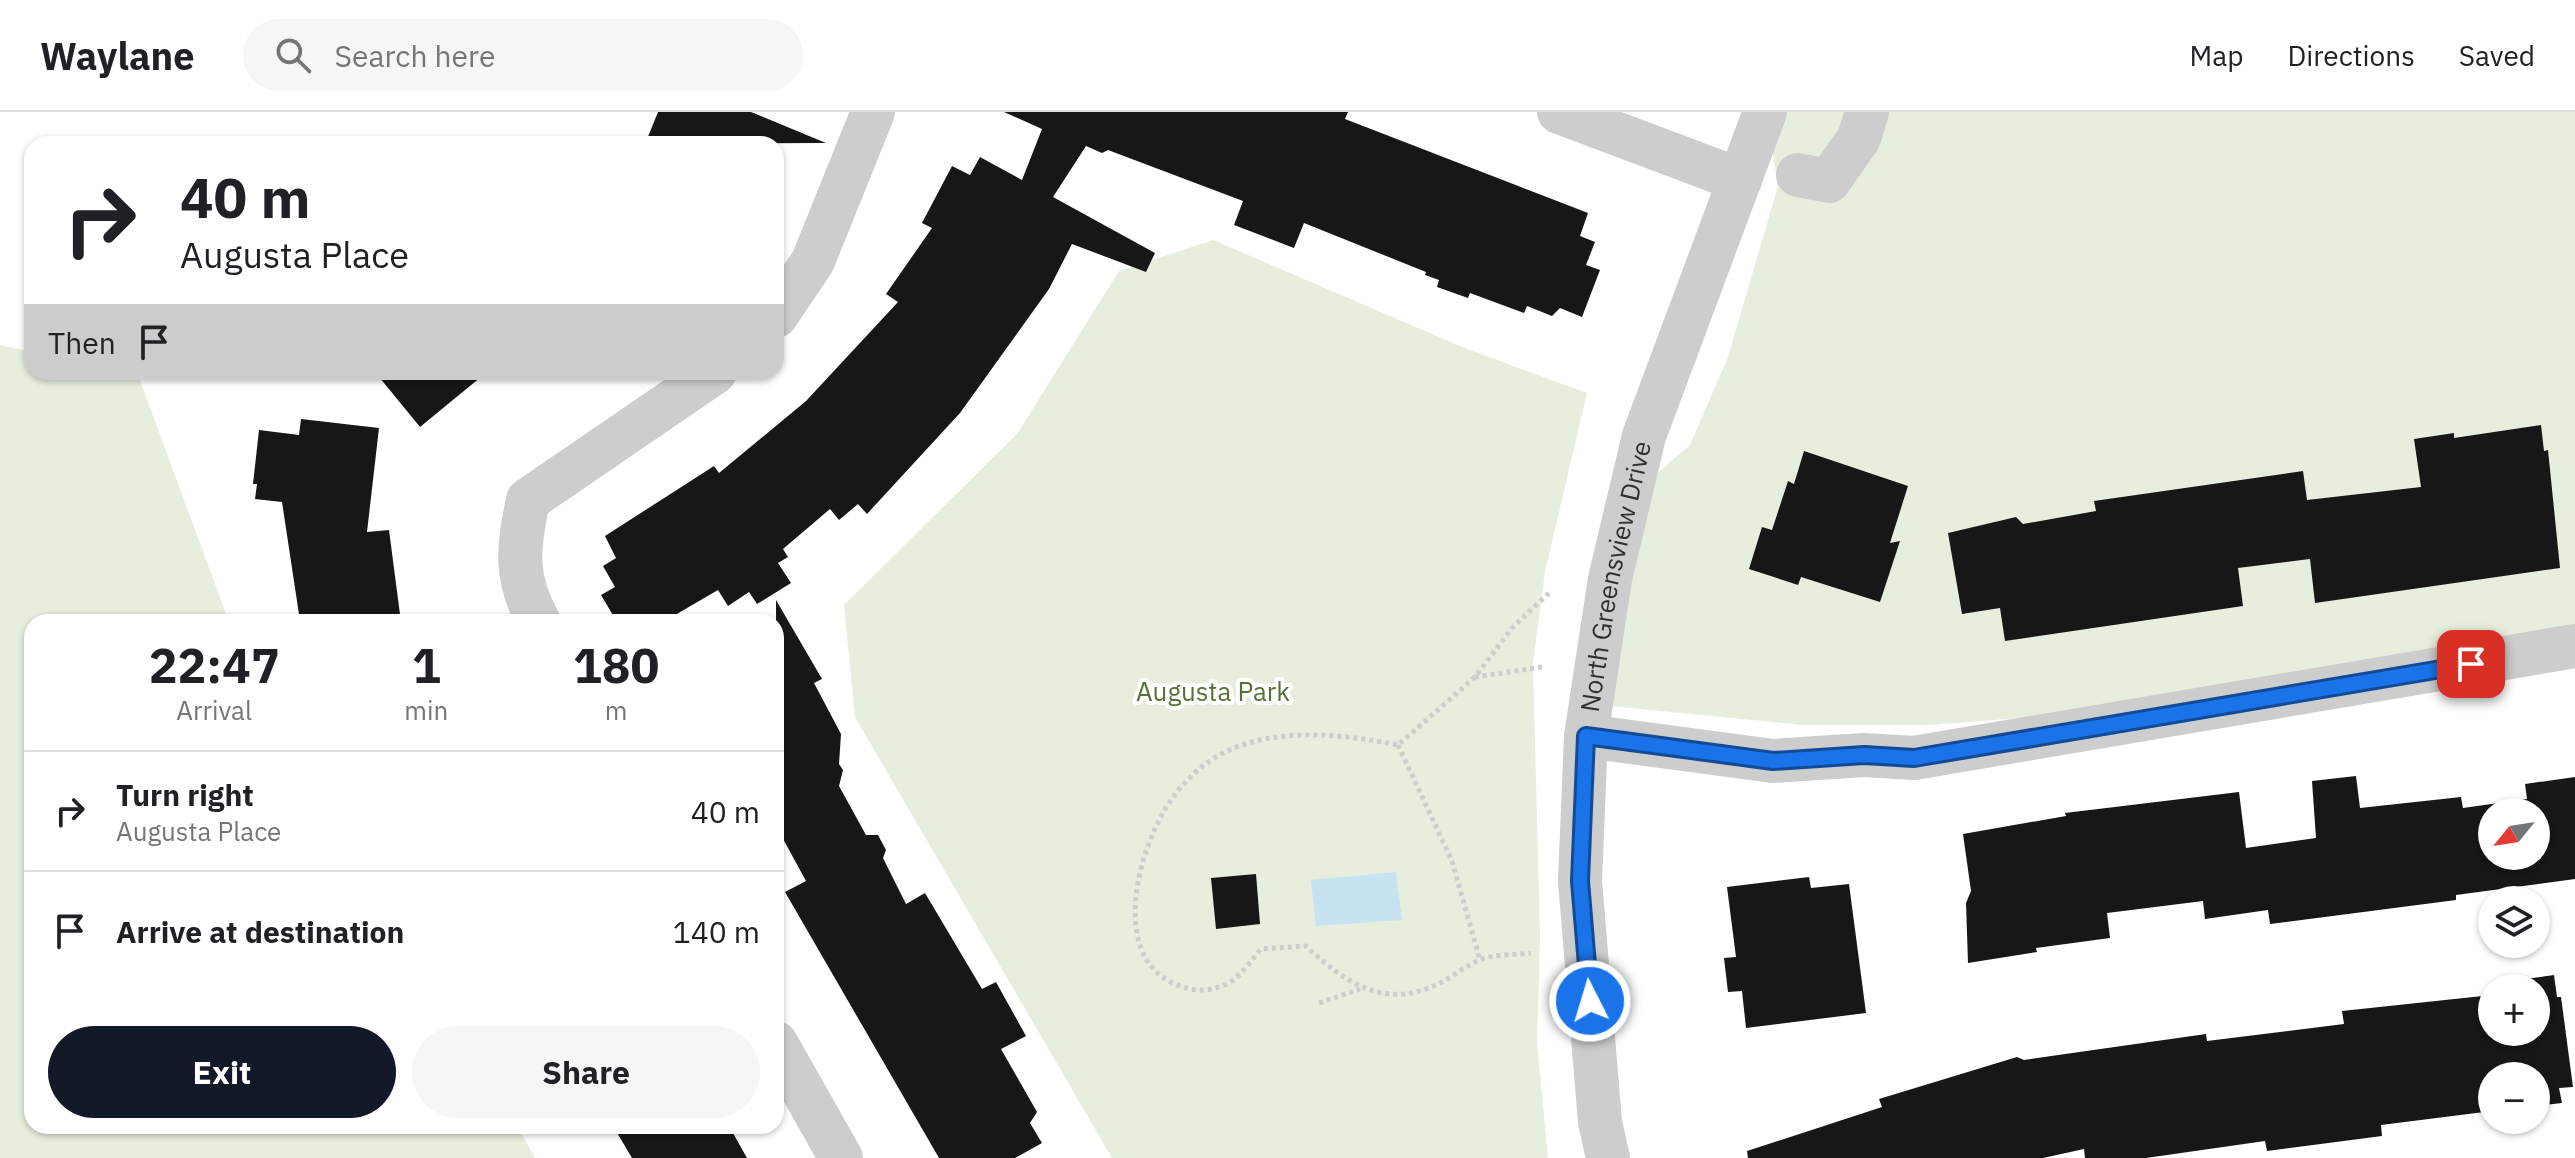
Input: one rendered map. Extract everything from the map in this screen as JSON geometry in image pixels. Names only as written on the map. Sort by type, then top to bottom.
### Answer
[{"type":"street","points":[[784,304],[813,261],[873,112]]},
{"type":"street","points":[[1559,112],[1740,180]]},
{"type":"street","name":"North Greensview Drive","points":[[1608,1158],[1600,1122],[1580,881],[1586,736],[1610,579],[1644,436],[1765,112]]},
{"type":"street","points":[[1798,175],[1829,181],[1859,138],[1867,112]]},
{"type":"street","points":[[534,614],[527,601],[517,553],[528,500],[703,380]]},
{"type":"street","points":[[1586,736],[1773,761],[1864,755],[1914,758],[2575,646]]},
{"type":"street","points":[[784,1057],[841,1158]]},
{"type":"path","points":[[1398,745],[1475,677],[1512,628],[1550,592]]},
{"type":"path","points":[[1475,677],[1542,667]]},
{"type":"path","points":[[1398,745],[1365,738],[1316,736],[1249,743],[1223,753],[1195,773],[1171,800],[1154,832],[1135,903],[1135,935],[1150,964],[1168,981],[1189,990],[1207,990],[1227,984],[1241,974],[1261,949],[1279,945],[1306,946],[1336,973],[1361,988],[1393,996],[1412,994],[1452,977],[1480,960],[1531,953]]},
{"type":"path","points":[[1398,745],[1452,861],[1480,960]]},
{"type":"path","points":[[1319,1003],[1361,988]]},
{"type":"green space","points":[[1766,112],[2575,112],[2575,644],[2031,717],[1931,725],[1802,725],[1590,704],[1631,496],[1690,445],[1728,357],[1778,186]]},
{"type":"green space","name":"Augusta Park","points":[[1213,240],[1467,349],[1587,393],[1545,572],[1533,663],[1540,937],[1537,1043],[1548,1158],[1112,1158],[855,717],[844,605],[1017,434],[1119,271]]},
{"type":"green space","points":[[0,345],[24,350],[24,380],[140,380],[226,614],[24,614],[24,1134],[522,1134],[535,1158],[0,1158]]},
{"type":"water","points":[[1396,872],[1402,920],[1316,926],[1311,880]]},
{"type":"building","points":[[658,112],[751,112],[826,143],[784,143],[784,136],[648,136]]},
{"type":"building","points":[[1004,112],[1348,112],[1345,119],[1588,213],[1580,236],[1595,242],[1586,265],[1600,270],[1582,317],[1560,308],[1552,316],[1527,306],[1524,313],[1470,293],[1468,298],[1437,287],[1439,280],[1425,275],[1426,272],[1304,223],[1294,248],[1234,225],[1243,201],[1108,150],[1102,153],[1086,146],[1053,197],[1155,253],[1146,272],[1072,244],[1049,289],[960,413],[867,514],[858,504],[839,520],[830,509],[783,549],[788,557],[778,563],[791,583],[757,604],[749,592],[728,606],[718,590],[677,614],[612,614],[601,595],[615,587],[603,566],[616,558],[605,536],[714,466],[719,473],[806,401],[898,302],[886,294],[932,228],[922,223],[952,166],[970,175],[980,157],[1022,180],[1042,129]]},
{"type":"building","points":[[382,380],[477,380],[420,427]]},
{"type":"building","points":[[301,419],[379,428],[367,532],[389,530],[400,614],[299,614],[282,502],[255,499],[257,484],[253,484],[259,430],[299,435]]},
{"type":"building","points":[[2541,425],[2544,451],[2548,450],[2560,568],[2315,603],[2310,559],[2238,568],[2243,606],[2005,641],[2000,608],[1962,614],[1948,533],[2016,517],[2023,524],[2096,511],[2094,501],[2303,471],[2307,500],[2421,487],[2414,439],[2454,433],[2454,438]]},
{"type":"building","points":[[1804,451],[1908,486],[1890,543],[1900,541],[1880,602],[1801,577],[1798,585],[1749,569],[1762,527],[1772,530],[1788,481],[1794,484]]},
{"type":"building","points":[[776,600],[822,679],[814,683],[841,734],[839,764],[843,770],[839,786],[866,835],[878,835],[886,850],[883,858],[906,904],[925,893],[982,989],[996,982],[1026,1036],[1001,1049],[1037,1112],[1030,1123],[1042,1143],[1015,1158],[939,1158],[785,892],[806,881],[784,841],[784,614],[776,614]]},
{"type":"building","points":[[2356,776],[2360,808],[2461,797],[2463,808],[2478,806],[2478,870],[2550,870],[2550,798],[2527,798],[2525,784],[2575,777],[2575,879],[2523,886],[2478,886],[2478,892],[2456,895],[2456,900],[2270,924],[2268,910],[2205,919],[2203,901],[2107,913],[2110,938],[2036,948],[2037,952],[1968,963],[1966,903],[1971,891],[1963,834],[2066,816],[2065,813],[2239,792],[2246,848],[2316,838],[2312,781]]},
{"type":"building","points":[[1256,874],[1260,924],[1216,929],[1211,878]]},
{"type":"building","points":[[1809,877],[1811,888],[1849,884],[1866,1013],[1746,1028],[1742,991],[1728,992],[1724,958],[1736,957],[1727,887]]},
{"type":"building","points":[[2554,975],[2557,997],[2561,997],[2573,1087],[2559,1088],[2562,1103],[2550,1104],[2550,1062],[2478,1062],[2478,1113],[2381,1125],[2382,1136],[2267,1151],[2265,1141],[2146,1158],[2085,1158],[2084,1149],[2043,1158],[1748,1158],[1747,1151],[1882,1107],[1879,1099],[2017,1057],[2024,1060],[2206,1034],[2207,1041],[2344,1024],[2342,1011],[2478,996],[2478,1046],[2550,1046],[2550,976]]},
{"type":"building","points":[[618,1134],[734,1134],[747,1158],[632,1158]]},
{"type":"route","points":[[1590,1001],[1580,881],[1586,736],[1773,761],[1864,755],[1914,758],[2471,664]]}]
